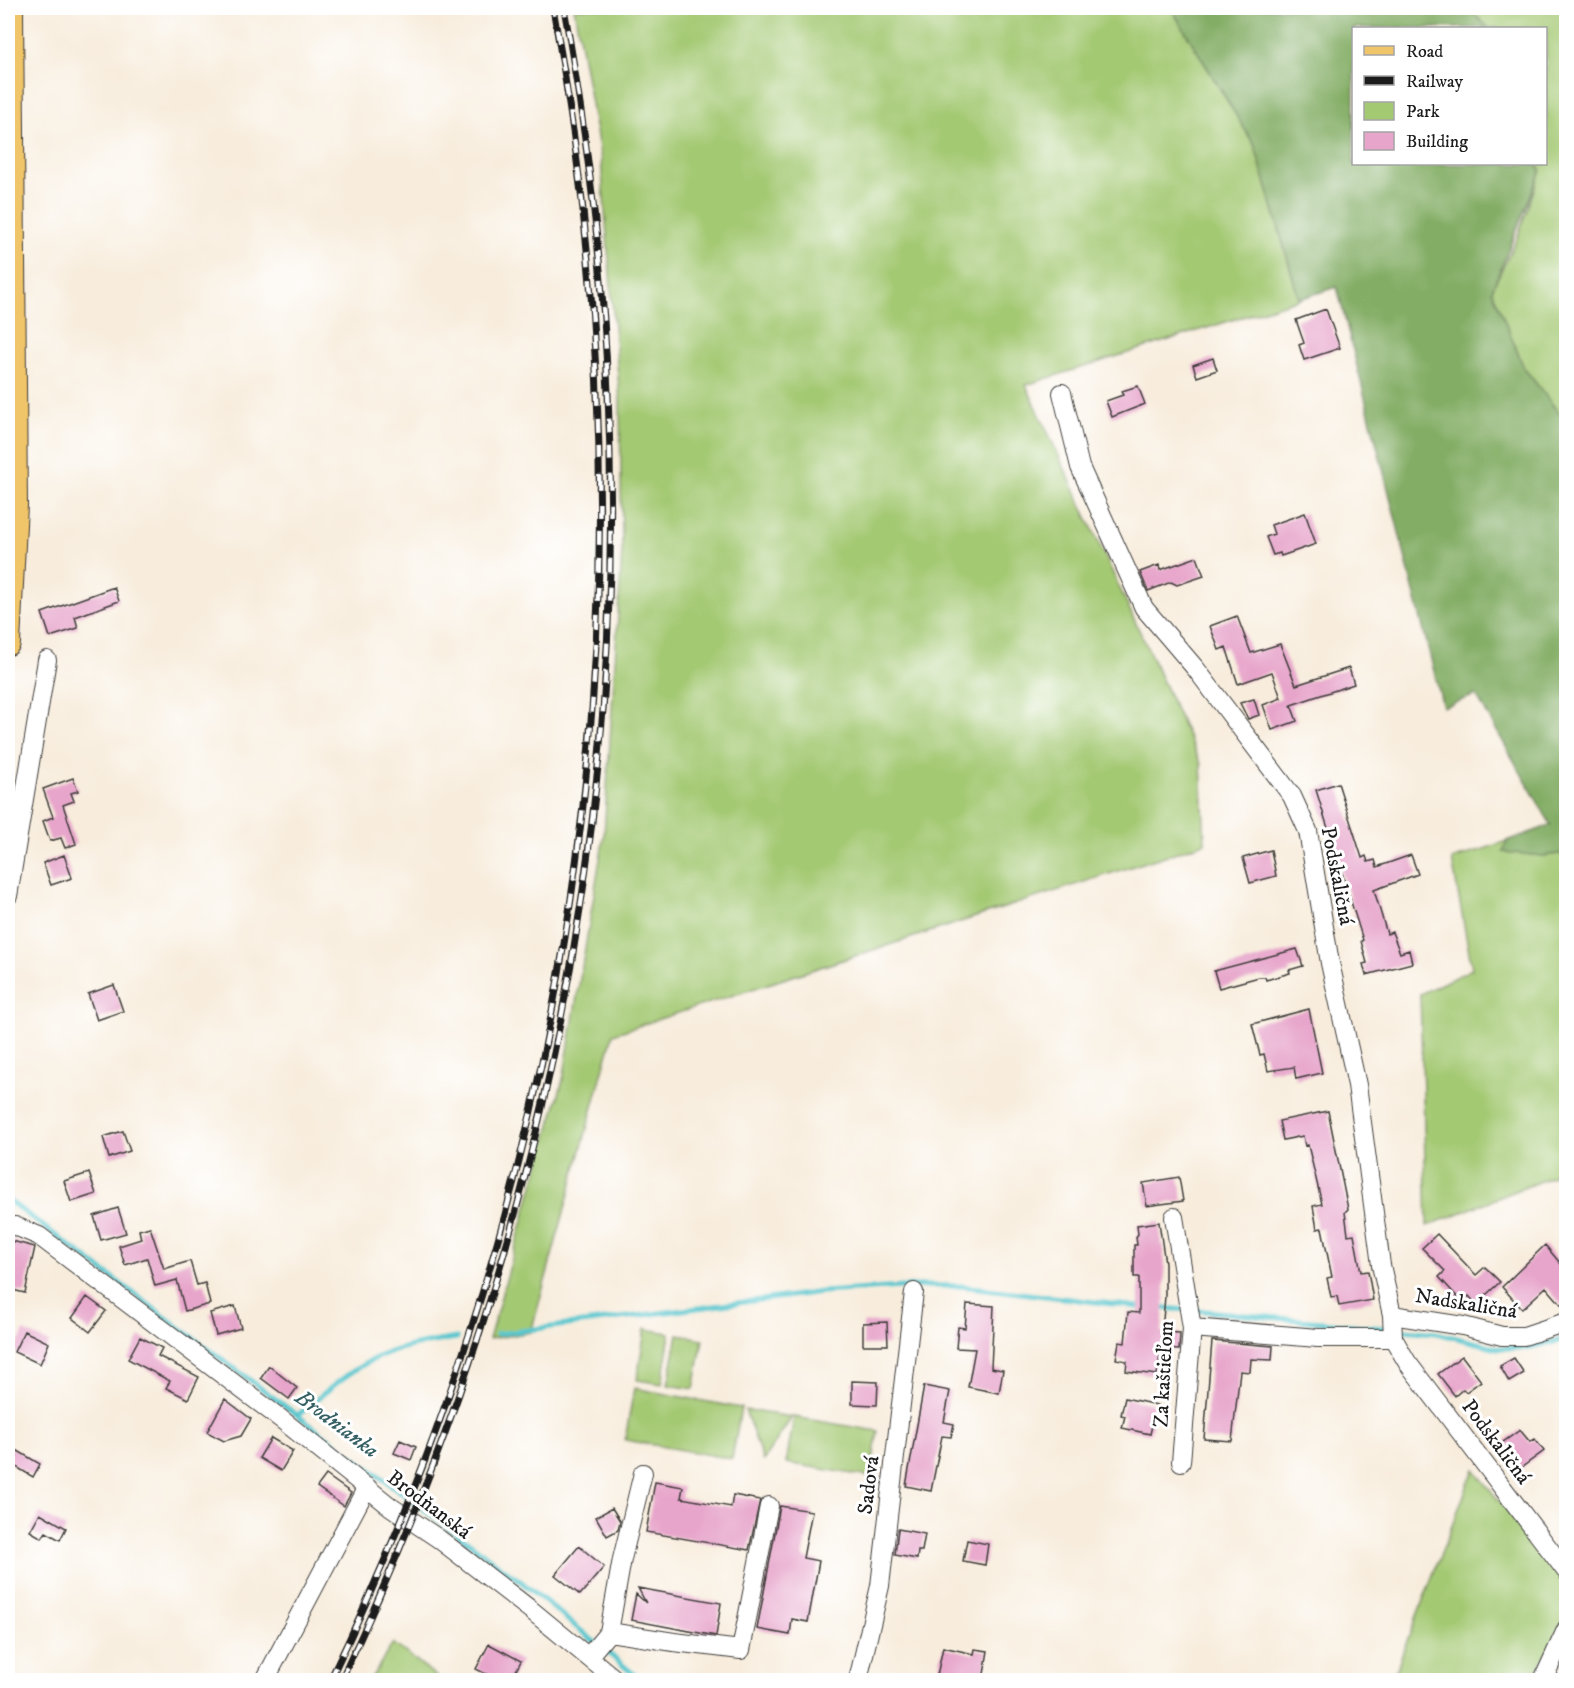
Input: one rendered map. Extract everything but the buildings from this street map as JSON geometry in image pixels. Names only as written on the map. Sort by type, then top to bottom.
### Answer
[{"type":"main road","points":[[8,643],[15,506],[11,8]]},
{"type":"street","name":"Podskaličná","points":[[1062,393],[1080,467],[1144,608],[1196,669],[1292,796],[1308,831],[1330,963],[1357,1085],[1381,1265],[1392,1327],[1407,1362],[1566,1571]]},
{"type":"street","points":[[8,896],[47,660]]},
{"type":"street","name":"Za kaštieľom","points":[[1174,1217],[1190,1315],[1181,1462]]},
{"type":"street","name":"Brodňanská","points":[[8,1226],[15,1226],[39,1236],[281,1419],[391,1507],[439,1539],[531,1610],[598,1645],[616,1680]]},
{"type":"street","name":"Sadová","points":[[858,1680],[880,1586],[914,1292]]},
{"type":"street","name":"Nadskaličná","points":[[1190,1315],[1318,1338],[1392,1327],[1463,1326],[1502,1336],[1524,1336],[1566,1322]]},
{"type":"street","points":[[643,1473],[598,1645],[674,1642],[741,1650],[769,1506]]},
{"type":"street","points":[[265,1680],[367,1487]]},
{"type":"street","points":[[1543,1680],[1566,1630]]},
{"type":"green space","points":[[574,8],[1171,8],[1255,146],[1299,299],[1026,385],[1201,764],[1205,843],[613,1034],[531,1332],[489,1339],[563,1080],[604,835],[622,551],[620,402],[601,160]]},
{"type":"green space","points":[[1171,8],[1467,8],[1488,27],[1352,27],[1352,165],[1536,165],[1541,170],[1492,290],[1524,368],[1566,422],[1566,853],[1543,856],[1503,852],[1507,841],[1551,825],[1476,695],[1443,707],[1337,287],[1299,299],[1255,146]]},
{"type":"green space","points":[[1467,8],[1566,9],[1566,422],[1524,368],[1492,290],[1517,238],[1541,170],[1536,165],[1547,165],[1547,27],[1488,27]]},
{"type":"green space","points":[[1507,841],[1504,851],[1543,856],[1566,853],[1566,1171],[1427,1226],[1420,994],[1472,969],[1452,860]]},
{"type":"green space","points":[[645,1329],[670,1333],[662,1384],[637,1380]]},
{"type":"green space","points":[[678,1334],[703,1339],[694,1389],[668,1385]]},
{"type":"green space","points":[[634,1388],[741,1408],[732,1459],[625,1440]]},
{"type":"green space","points":[[745,1410],[792,1417],[763,1461]]},
{"type":"green space","points":[[794,1417],[878,1431],[870,1477],[786,1463]]},
{"type":"green space","points":[[1474,1469],[1562,1580],[1566,1595],[1566,1615],[1533,1680],[1392,1680]]},
{"type":"green space","points":[[393,1643],[441,1680],[370,1680]]},
{"type":"waterway","name":"Brodnianka","points":[[8,1200],[519,1580],[641,1680]]},
{"type":"waterway","points":[[497,1334],[822,1292],[919,1286],[961,1286],[1146,1308]]},
{"type":"waterway","points":[[1158,1308],[1436,1333],[1498,1348],[1526,1348],[1566,1339]]},
{"type":"waterway","points":[[298,1415],[339,1381],[373,1359],[402,1348],[457,1338]]},
{"type":"railway","points":[[330,1680],[417,1482],[486,1279],[540,1072],[576,862],[596,650],[598,436],[584,222],[553,8]]},
{"type":"railway","points":[[341,1680],[408,1528],[467,1372],[515,1214],[554,1053],[583,890],[602,726],[610,560],[608,393],[593,199],[564,8]]}]
